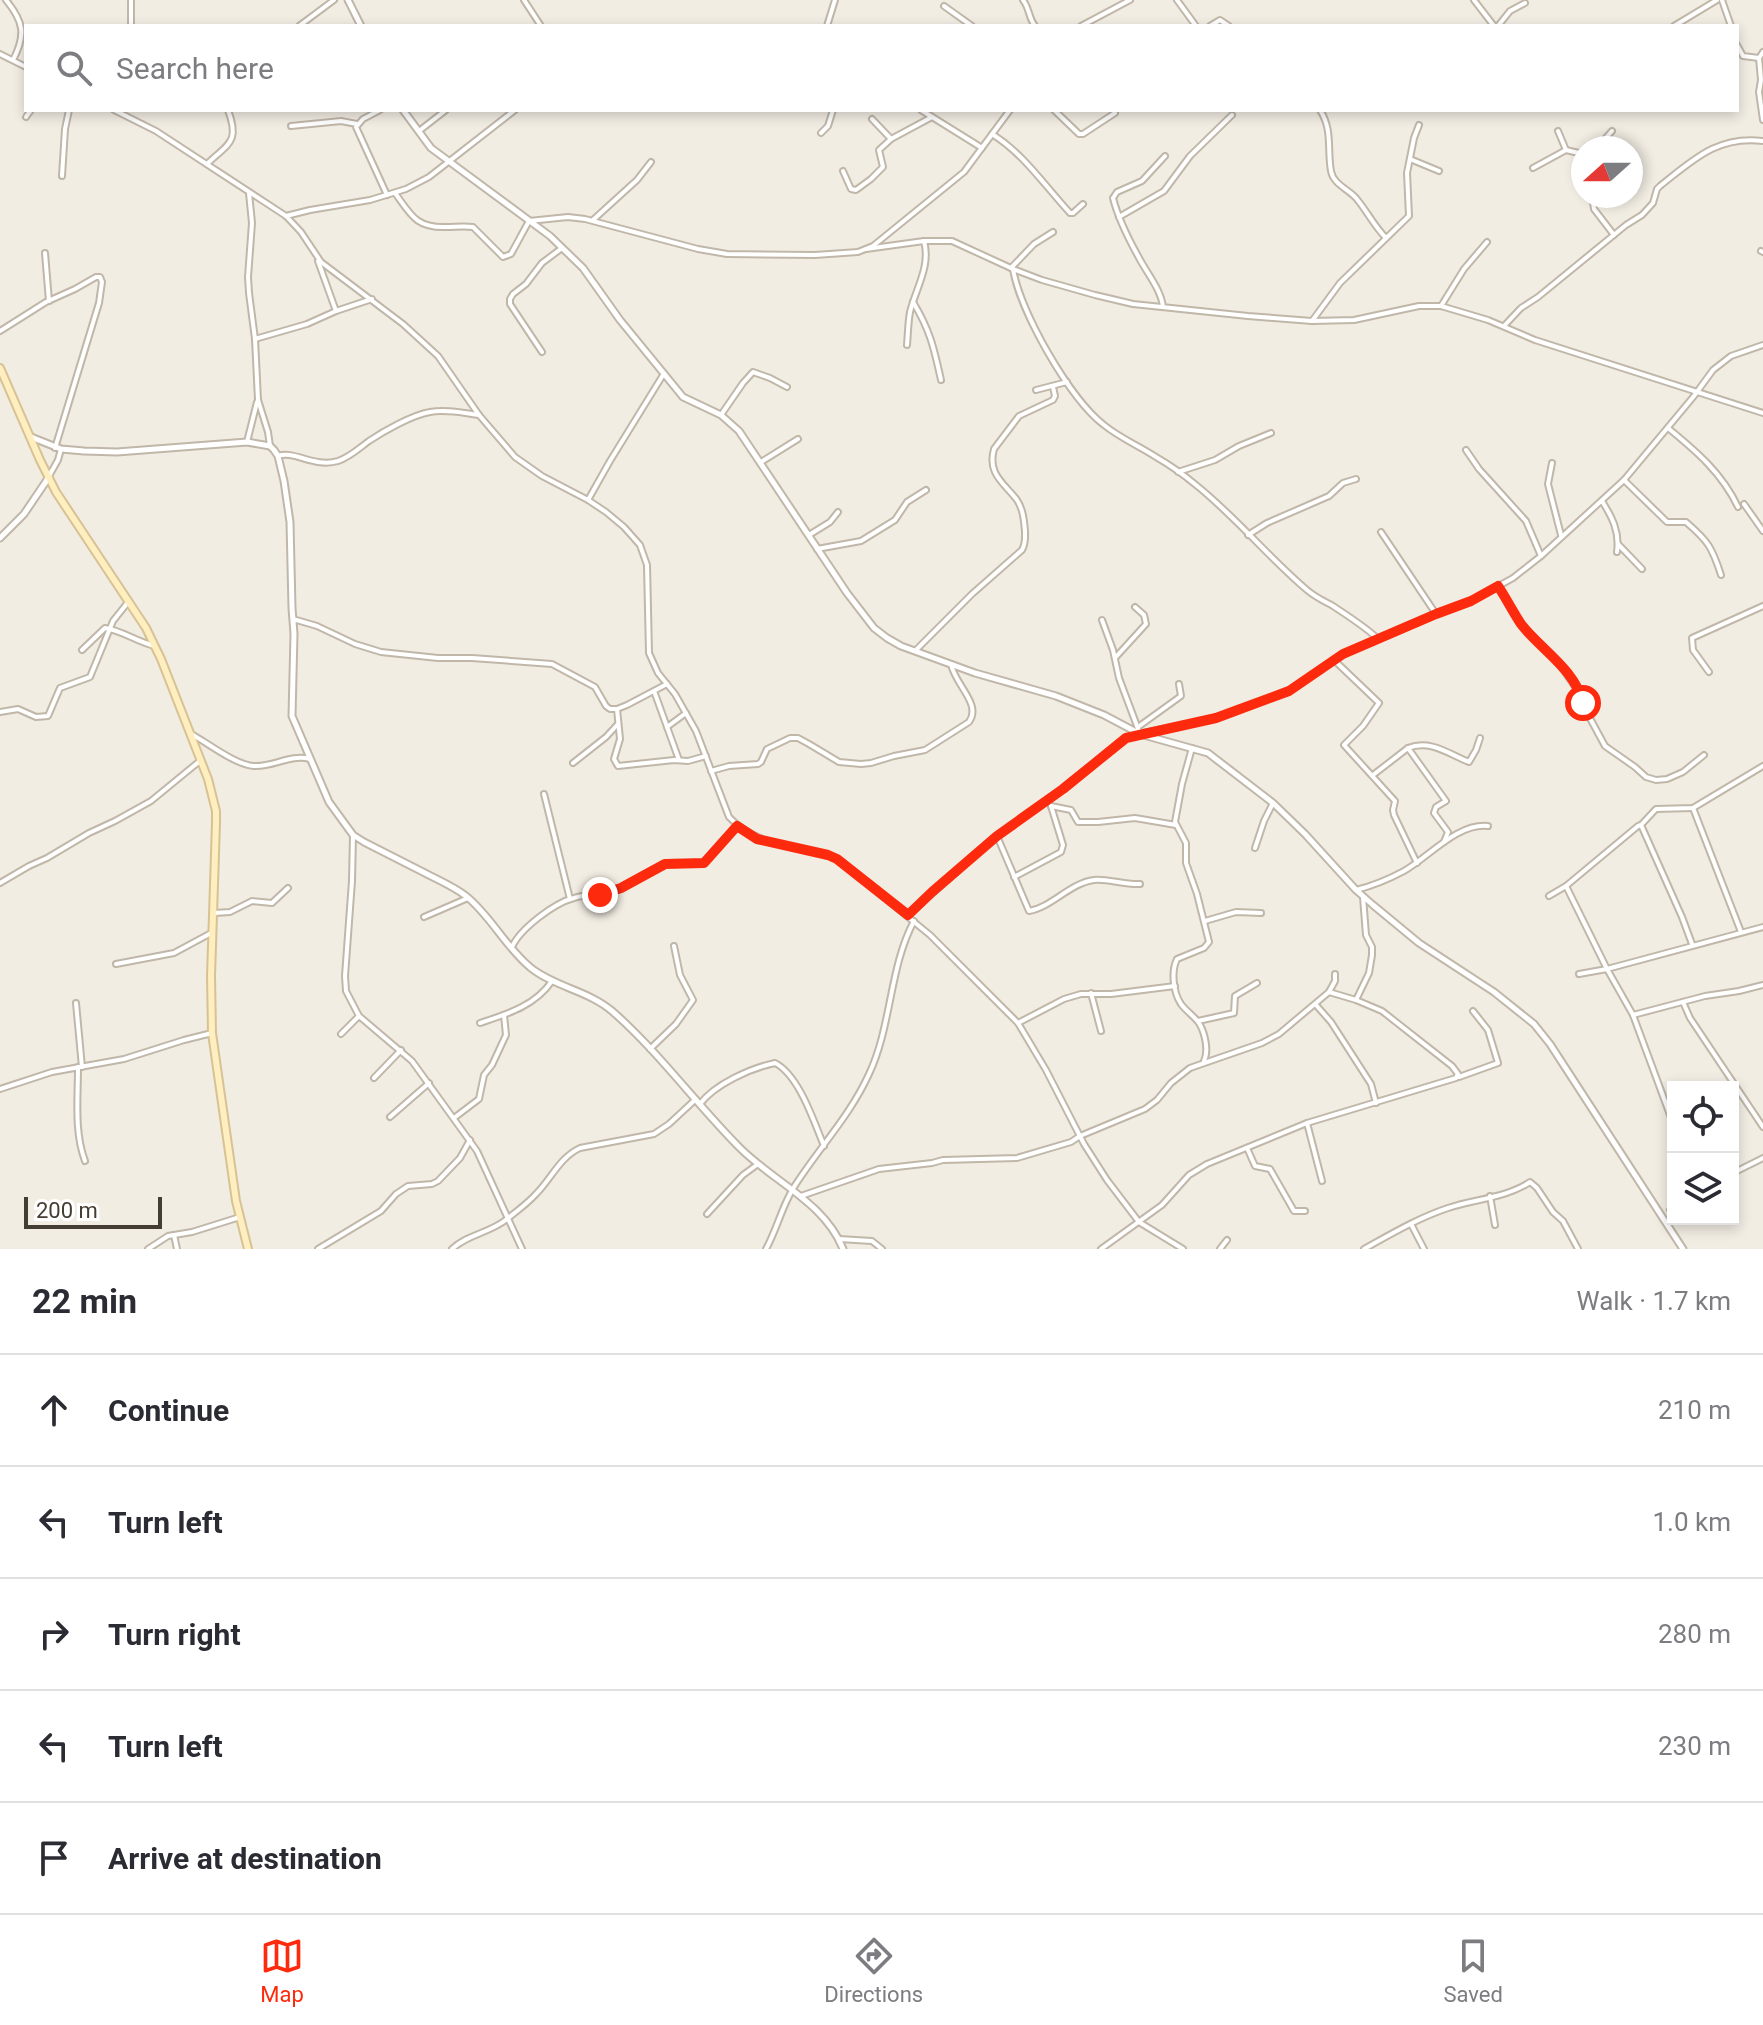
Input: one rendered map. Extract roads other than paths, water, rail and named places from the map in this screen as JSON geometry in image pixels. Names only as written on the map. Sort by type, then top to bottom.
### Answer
[{"type":"main road","points":[[0,368],[66,508],[146,628],[208,779],[216,811],[210,1010],[221,1103],[248,1249]]},
{"type":"street","points":[[6,0],[17,12],[22,30],[22,39],[13,60]]},
{"type":"street","points":[[131,0],[131,24]]},
{"type":"street","points":[[302,24],[334,0]]},
{"type":"street","points":[[348,0],[360,24]]},
{"type":"street","points":[[524,0],[540,24]]},
{"type":"street","points":[[828,24],[835,0]]},
{"type":"street","points":[[1023,0],[1034,24]]},
{"type":"street","points":[[1085,24],[1130,0]]},
{"type":"street","points":[[1177,0],[1195,24]]},
{"type":"street","points":[[1474,0],[1494,24]]},
{"type":"street","points":[[1678,24],[1720,0],[1730,24]]},
{"type":"street","points":[[1498,24],[1510,11],[1525,3]]},
{"type":"street","points":[[944,6],[969,24]]},
{"type":"street","points":[[1739,49],[1743,56],[1759,58]]},
{"type":"street","points":[[1763,52],[1759,58],[1759,102],[1763,120]]},
{"type":"street","points":[[0,54],[24,66]]},
{"type":"street","points":[[26,117],[30,112]]},
{"type":"street","points":[[62,176],[69,112]]},
{"type":"street","points":[[118,112],[156,131],[286,216],[301,232],[317,258],[336,311]]},
{"type":"street","points":[[207,164],[232,140],[234,126],[229,112]]},
{"type":"street","points":[[291,126],[341,121],[357,124],[377,112]]},
{"type":"street","points":[[404,112],[431,148],[550,236],[583,268],[620,320],[683,397],[721,415],[739,431],[847,593],[874,628],[915,651],[994,680],[1056,696],[1139,730],[1208,753],[1273,803],[1363,897],[1419,943],[1494,992],[1534,1024],[1683,1249]]},
{"type":"street","points":[[417,132],[443,112]]},
{"type":"street","points":[[286,216],[395,193],[429,177],[512,112]]},
{"type":"street","points":[[821,133],[828,126],[832,112]]},
{"type":"street","points":[[924,112],[982,148]]},
{"type":"street","points":[[843,171],[851,189],[856,190],[883,167],[879,150],[933,112]]},
{"type":"street","points":[[866,249],[964,172],[1008,112]]},
{"type":"street","points":[[1056,112],[1079,134],[1115,113]]},
{"type":"street","points":[[1321,112],[1328,125],[1333,177],[1356,198],[1386,238]]},
{"type":"street","points":[[1119,217],[1162,194],[1190,156],[1232,115]]},
{"type":"street","points":[[872,119],[891,139]]},
{"type":"street","points":[[357,124],[357,131],[387,195]]},
{"type":"street","points":[[1312,321],[1340,283],[1409,216],[1407,173],[1419,125]]},
{"type":"street","points":[[1558,131],[1566,150]]},
{"type":"street","points":[[1608,136],[1612,131]]},
{"type":"street","points":[[992,134],[1011,146],[1070,213],[1083,204]]},
{"type":"street","points":[[1503,326],[1521,308],[1650,207],[1660,186],[1704,152],[1739,140],[1763,141]]},
{"type":"street","points":[[1533,168],[1566,150],[1571,151]]},
{"type":"street","points":[[1163,307],[1119,217],[1114,196],[1142,181],[1165,156]]},
{"type":"street","points":[[1410,159],[1439,171]]},
{"type":"street","points":[[593,220],[637,180],[651,162]]},
{"type":"street","points":[[249,193],[252,223],[248,277],[258,400],[270,446],[278,456],[290,522],[294,634],[292,716],[329,802],[353,835],[468,898],[530,967],[552,981],[605,1005],[650,1049],[739,1147],[818,1211],[843,1249]]},
{"type":"street","points":[[395,193],[420,224],[473,227],[503,257],[511,254],[529,221]]},
{"type":"street","points":[[1594,208],[1614,235]]},
{"type":"street","points":[[529,221],[568,217],[593,220],[727,254],[815,255],[858,252],[924,241],[952,241],[1012,269],[1095,295],[1133,304],[1248,316],[1312,321],[1354,320],[1419,306],[1441,306],[1535,340],[1763,413]]},
{"type":"street","points":[[1012,269],[1034,244],[1053,232]]},
{"type":"street","points":[[907,345],[908,323],[925,267],[927,254],[924,241]]},
{"type":"street","points":[[1441,306],[1464,269],[1487,242]]},
{"type":"street","points":[[542,352],[510,304],[510,299],[542,263],[562,248]]},
{"type":"street","points":[[45,253],[49,301]]},
{"type":"street","points":[[317,258],[403,324],[438,356],[479,415],[515,457],[542,476],[588,500],[624,527],[640,545],[648,579],[649,653],[658,673],[696,731],[724,810],[737,826],[757,839],[837,859],[908,915],[1018,1023],[1080,1136],[1107,1180],[1139,1222],[1183,1249]]},
{"type":"street","points":[[1012,269],[1032,322],[1067,382],[1090,413],[1103,425],[1178,472],[1225,510],[1310,593],[1377,638]]},
{"type":"street","points":[[0,331],[49,301],[100,277],[99,303],[58,448],[58,460],[24,514],[0,538]]},
{"type":"street","points":[[255,339],[307,324],[372,299]]},
{"type":"street","points":[[913,302],[930,334],[941,380]]},
{"type":"street","points":[[1139,730],[1216,718],[1247,708],[1289,691],[1343,654],[1471,601],[1498,586],[1527,568],[1624,480],[1721,362],[1763,345]]},
{"type":"street","points":[[721,415],[753,372],[787,387]]},
{"type":"street","points":[[588,500],[663,375]]},
{"type":"street","points":[[1036,390],[1067,382]]},
{"type":"street","points":[[0,394],[8,387]]},
{"type":"street","points":[[915,651],[1025,545],[1022,510],[998,478],[992,455],[1019,416],[1053,400],[1053,387]]},
{"type":"street","points":[[247,442],[258,400]]},
{"type":"street","points":[[278,456],[284,454],[315,463],[336,461],[349,457],[389,429],[422,414],[445,411],[479,415]]},
{"type":"street","points":[[1668,428],[1713,468],[1763,531]]},
{"type":"street","points":[[1178,472],[1215,460],[1271,433]]},
{"type":"street","points":[[30,437],[58,448],[117,452],[247,442],[270,446]]},
{"type":"street","points":[[761,462],[798,439]]},
{"type":"street","points":[[1466,450],[1526,521],[1541,556]]},
{"type":"street","points":[[1552,463],[1548,484],[1561,535]]},
{"type":"street","points":[[1248,535],[1267,523],[1329,496],[1343,483],[1356,479]]},
{"type":"street","points":[[1624,480],[1667,522],[1686,522],[1705,538],[1713,550],[1721,575]]},
{"type":"street","points":[[817,549],[861,541],[895,520],[907,502],[926,490]]},
{"type":"street","points":[[1602,501],[1614,521],[1617,552]]},
{"type":"street","points":[[809,535],[830,522],[838,512]]},
{"type":"street","points":[[1381,532],[1436,614]]},
{"type":"street","points":[[1618,544],[1642,569]]},
{"type":"street","points":[[1498,586],[1522,625],[1558,662],[1577,689],[1605,746],[1646,777],[1656,780],[1683,772],[1704,755]]},
{"type":"street","points":[[0,712],[18,709],[36,717],[48,716],[60,688],[90,677],[106,635],[129,601]]},
{"type":"street","points":[[1115,658],[1146,624],[1144,615],[1135,607]]},
{"type":"street","points":[[1709,672],[1693,650],[1692,638],[1762,609]]},
{"type":"street","points":[[293,619],[381,652],[552,664],[595,687],[610,709],[617,709],[667,684]]},
{"type":"street","points":[[1102,620],[1139,730]]},
{"type":"street","points":[[82,650],[105,628],[155,646]]},
{"type":"street","points":[[1334,660],[1379,703],[1363,726],[1344,745],[1395,801],[1394,815],[1417,863]]},
{"type":"street","points":[[711,771],[758,764],[767,749],[790,738],[798,738],[832,759],[848,764],[871,763],[925,750],[969,722],[973,716],[974,708],[955,678],[951,664]]},
{"type":"street","points":[[908,915],[997,836],[1049,803],[1120,742],[1181,696],[1179,684]]},
{"type":"street","points":[[654,691],[679,760]]},
{"type":"street","points":[[617,709],[620,739],[614,759],[618,766],[688,761],[706,756]]},
{"type":"street","points":[[667,727],[686,713]]},
{"type":"street","points":[[573,763],[618,724]]},
{"type":"street","points":[[191,733],[252,766],[296,757],[311,759]]},
{"type":"street","points":[[1373,775],[1408,748],[1419,744],[1435,746],[1469,762],[1480,738]]},
{"type":"street","points":[[1192,748],[1182,784],[1176,825],[1186,843],[1186,863],[1208,937],[1207,946],[1177,959],[1174,969],[1177,998],[1201,1027],[1208,1052],[1203,1062]]},
{"type":"street","points":[[1408,748],[1446,801],[1436,807],[1434,813],[1448,832],[1444,842]]},
{"type":"street","points":[[0,883],[151,801],[201,760]]},
{"type":"street","points":[[1549,896],[1566,886],[1641,825],[1656,809],[1693,808],[1763,766]]},
{"type":"street","points":[[544,794],[570,899]]},
{"type":"street","points":[[1049,803],[1071,810],[1078,822],[1135,818],[1176,825]]},
{"type":"street","points":[[1014,877],[1061,852],[1063,845],[1049,803]]},
{"type":"street","points":[[1255,848],[1273,803]]},
{"type":"street","points":[[1693,808],[1741,932]]},
{"type":"street","points":[[1641,825],[1692,945]]},
{"type":"street","points":[[512,947],[525,929],[570,899],[610,893],[665,864],[704,863],[737,826]]},
{"type":"street","points":[[1356,890],[1402,872],[1444,842],[1471,828],[1488,826]]},
{"type":"street","points":[[353,835],[346,991],[359,1016],[412,1061],[470,1140],[522,1249]]},
{"type":"street","points":[[997,836],[1031,911],[1094,880],[1140,884]]},
{"type":"street","points":[[1566,886],[1633,1015],[1667,1107]]},
{"type":"street","points":[[214,913],[230,912],[252,901],[272,903],[288,888]]},
{"type":"street","points":[[1356,1000],[1369,973],[1372,955],[1366,935],[1363,897]]},
{"type":"street","points":[[424,917],[468,898]]},
{"type":"street","points":[[1205,921],[1236,912],[1261,913]]},
{"type":"street","points":[[766,1249],[792,1191],[850,1109],[869,1074],[884,1036],[906,935],[914,921]]},
{"type":"street","points":[[1579,974],[1763,927]]},
{"type":"street","points":[[116,964],[174,953],[213,932]]},
{"type":"street","points":[[650,1049],[676,1024],[693,1000],[680,975],[674,946]]},
{"type":"street","points":[[801,1196],[879,1169],[943,1160],[1017,1158],[1071,1142],[1145,1109],[1190,1068],[1271,1039],[1329,992],[1335,974]]},
{"type":"street","points":[[480,1023],[535,1000],[552,981]]},
{"type":"street","points":[[1198,1021],[1234,1013],[1235,996],[1257,983]]},
{"type":"street","points":[[1633,1015],[1763,985]]},
{"type":"street","points":[[1018,1023],[1064,999],[1081,994],[1111,994],[1175,986]]},
{"type":"street","points":[[1329,992],[1356,1000],[1388,1016],[1452,1066],[1458,1074],[1456,1078]]},
{"type":"street","points":[[1091,993],[1101,1031]]},
{"type":"street","points":[[1683,1002],[1690,1018],[1763,1127]]},
{"type":"street","points":[[76,1003],[80,1067],[77,1113],[85,1161]]},
{"type":"street","points":[[1316,1005],[1331,1022],[1371,1084],[1376,1103]]},
{"type":"street","points":[[1101,1249],[1162,1205],[1198,1169],[1307,1123],[1498,1063],[1488,1030],[1473,1011]]},
{"type":"street","points":[[454,1118],[479,1099],[484,1075],[506,1035],[504,1015]]},
{"type":"street","points":[[341,1034],[359,1016]]},
{"type":"street","points":[[0,1089],[52,1072],[139,1055],[212,1033]]},
{"type":"street","points":[[374,1078],[401,1050]]},
{"type":"street","points":[[452,1249],[461,1240],[508,1219],[536,1194],[569,1153],[580,1148],[654,1134],[718,1086],[775,1063],[781,1065],[792,1078],[824,1146]]},
{"type":"street","points":[[390,1117],[429,1083]]},
{"type":"street","points":[[1307,1123],[1322,1181]]},
{"type":"street","points":[[318,1249],[381,1211],[408,1186],[438,1181],[460,1158],[470,1140]]},
{"type":"street","points":[[1247,1148],[1255,1166],[1270,1169],[1294,1211],[1305,1211]]},
{"type":"street","points":[[1739,1170],[1763,1158]]},
{"type":"street","points":[[707,1214],[737,1181],[758,1164]]},
{"type":"street","points":[[1364,1249],[1445,1208],[1515,1191],[1530,1182],[1567,1227],[1578,1249]]},
{"type":"street","points":[[1490,1196],[1495,1225]]},
{"type":"street","points":[[148,1249],[168,1236],[187,1234],[240,1217]]},
{"type":"street","points":[[1411,1224],[1424,1249]]},
{"type":"street","points":[[174,1235],[177,1249]]},
{"type":"street","points":[[839,1239],[872,1241],[882,1249]]},
{"type":"street","points":[[1220,1249],[1227,1240]]}]
